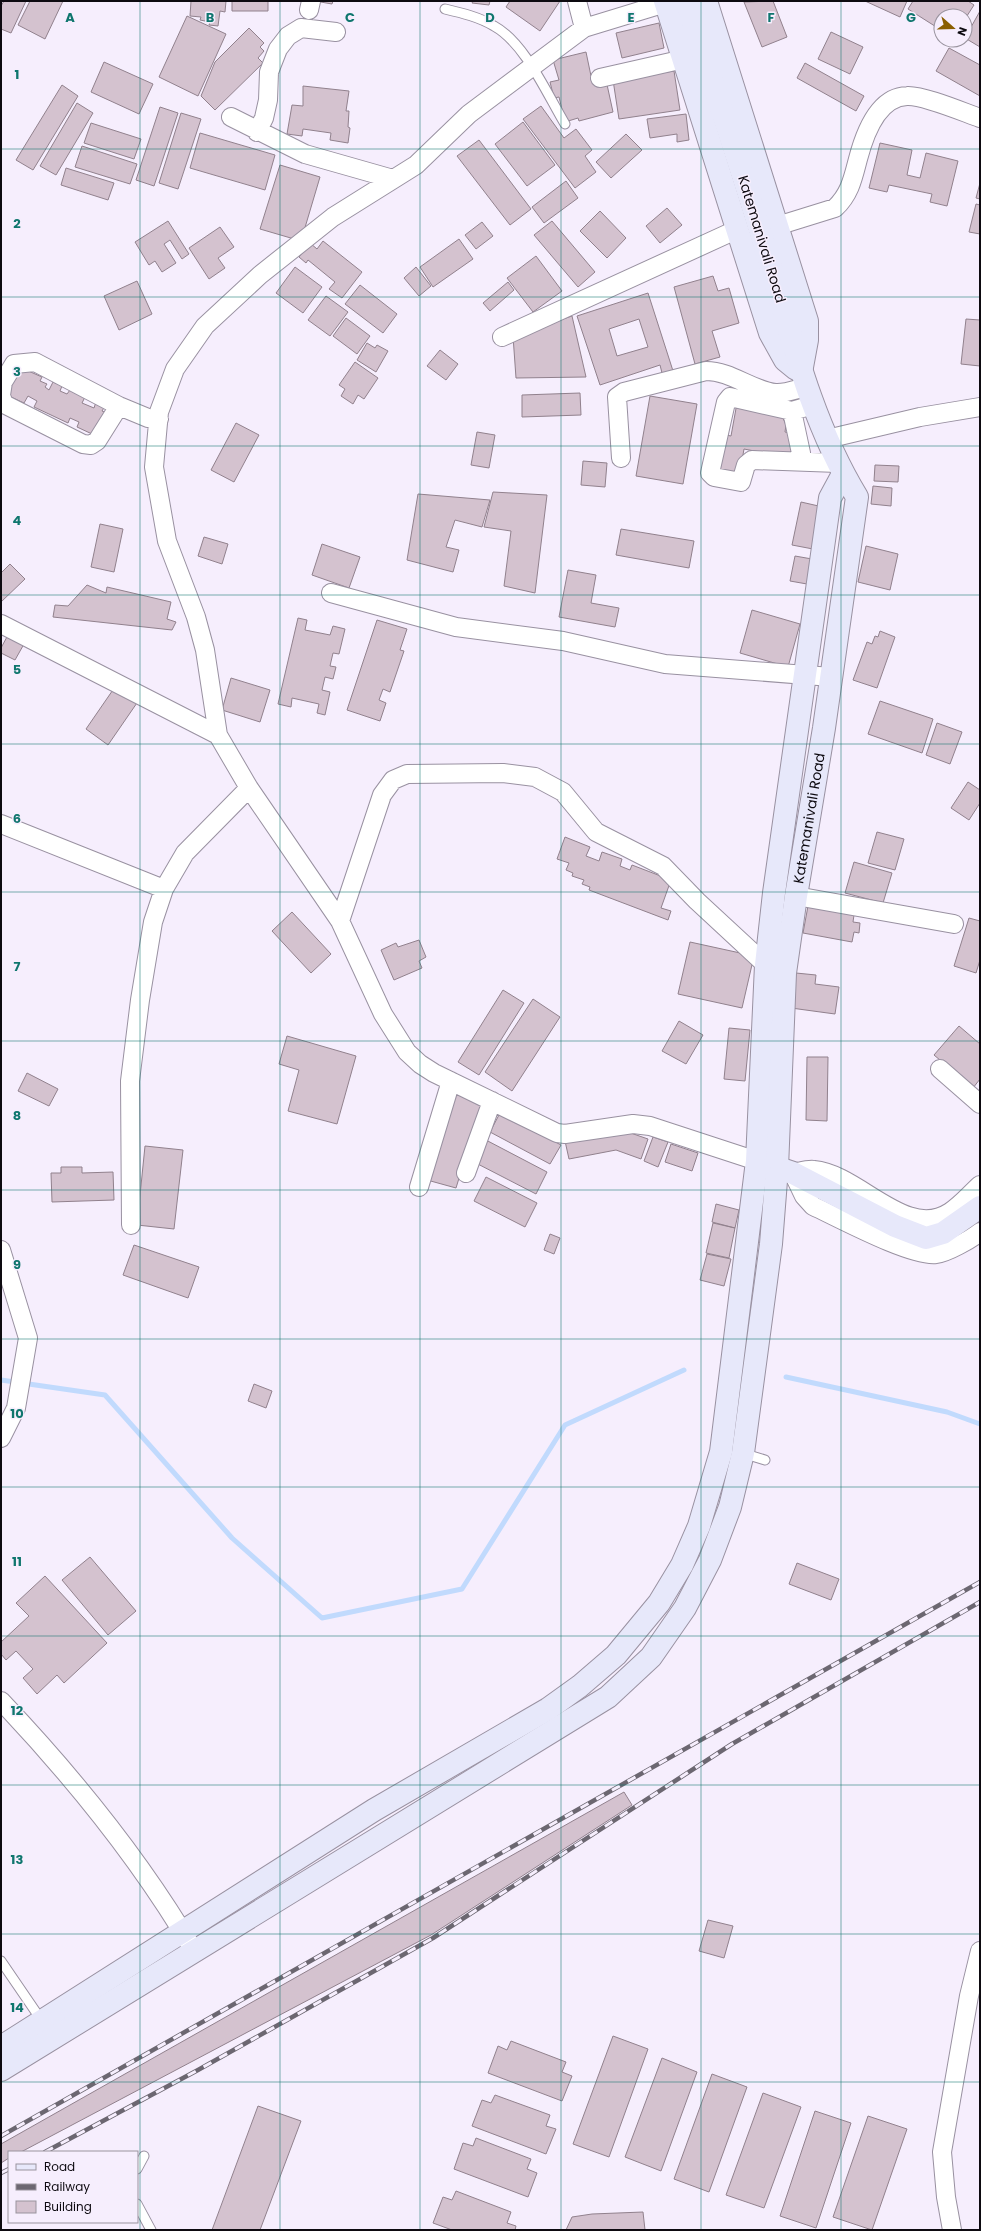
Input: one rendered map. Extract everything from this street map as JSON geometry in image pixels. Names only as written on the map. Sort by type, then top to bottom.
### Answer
[{"type":"main road","name":"Katemanivali Road","points":[[688,1],[768,256],[807,389],[826,439],[857,497],[831,677],[785,973],[785,1170],[771,1244],[758,1342],[732,1453]]},
{"type":"main road","points":[[706,1],[807,320],[807,389]]},
{"type":"main road","points":[[665,2],[770,333],[785,360],[807,389]]},
{"type":"main road","name":"Katemanivali Road","points":[[732,1453],[735,1341],[756,1161],[766,965],[774,893],[830,498],[841,469]]},
{"type":"main road","points":[[756,1161],[785,1170],[895,1226],[926,1238],[942,1232],[980,1207]]},
{"type":"main road","points":[[735,1341],[758,1342]]},
{"type":"main road","points":[[1,2070],[47,2030],[182,1932],[374,1810],[548,1709],[580,1686],[616,1655],[659,1603],[682,1565],[732,1453]]},
{"type":"main road","points":[[1,2047],[47,2030],[194,1951],[608,1697],[651,1657],[685,1608],[710,1560],[730,1507],[732,1453]]},
{"type":"main road","points":[[580,1686],[594,1706]]},
{"type":"street","points":[[577,1],[584,28]]},
{"type":"street","points":[[665,2],[584,28],[470,114],[416,165],[327,222],[260,275],[205,326],[175,369],[159,412],[154,467],[166,541],[196,617],[205,650],[218,735],[249,788],[340,921],[384,1014],[408,1052],[420,1064],[451,1081],[557,1133],[565,1134],[639,1125],[650,1126],[756,1161]]},
{"type":"street","points":[[257,132],[264,118],[268,100],[268,72],[278,49],[288,36],[301,28],[336,32]]},
{"type":"street","points":[[600,78],[684,59]]},
{"type":"street","points":[[777,226],[835,208],[842,201],[852,182],[863,138],[881,109],[890,101],[907,96],[980,118]]},
{"type":"street","points":[[231,117],[257,132],[306,154],[393,179]]},
{"type":"street","points":[[502,337],[738,229]]},
{"type":"street","points":[[119,406],[97,442],[83,444],[4,404],[1,395],[3,382],[14,364],[35,362],[119,406],[148,418],[159,419]]},
{"type":"street","points":[[621,458],[617,397],[619,394],[706,371],[717,371],[757,394],[792,410]]},
{"type":"street","points":[[807,389],[782,393],[774,392],[730,397],[727,399],[710,471],[712,476],[741,482],[746,465],[749,462],[757,460],[841,469]]},
{"type":"street","points":[[801,453],[792,410],[807,389]]},
{"type":"street","points":[[826,439],[920,417],[980,407]]},
{"type":"street","points":[[331,593],[456,627],[563,641],[665,664],[831,677]]},
{"type":"street","points":[[1,624],[218,735]]},
{"type":"street","points":[[340,921],[382,795],[393,780],[407,774],[503,773],[535,777],[563,792],[596,832],[663,866],[697,901],[766,965]]},
{"type":"street","points":[[131,1225],[130,1081],[141,992],[153,922],[164,889],[185,853],[249,788]]},
{"type":"street","points":[[1,824],[164,889]]},
{"type":"street","points":[[796,896],[954,924]]},
{"type":"street","points":[[940,1069],[980,1104]]},
{"type":"street","points":[[419,1187],[451,1081]]},
{"type":"street","points":[[466,1173],[492,1101]]},
{"type":"street","points":[[785,1170],[814,1170],[833,1176],[851,1183],[901,1214],[920,1220],[950,1212],[980,1185]]},
{"type":"street","points":[[785,1170],[813,1206],[903,1248],[936,1254],[971,1239],[980,1232]]},
{"type":"street","points":[[1,1250],[28,1338],[16,1408],[1,1438]]},
{"type":"street","points":[[1,1701],[42,1745],[100,1813],[139,1864],[194,1951]]},
{"type":"street","points":[[952,2230],[946,2197],[942,2152],[969,1996],[980,1951]]},
{"type":"lane","points":[[445,8],[476,17],[496,27],[516,44],[564,124]]},
{"type":"lane","points":[[732,1453],[765,1460]]},
{"type":"lane","points":[[1,1961],[47,2030]]},
{"type":"lane","points":[[138,2167],[144,2156]]},
{"type":"lane","points":[[138,2206],[151,2230]]},
{"type":"building","points":[[4,1],[26,1],[11,33],[1,29],[1,6]]},
{"type":"building","points":[[30,1],[63,1],[45,39],[18,25]]},
{"type":"building","points":[[191,1],[226,1],[225,12],[220,11],[218,26],[209,25],[210,22],[200,20],[201,17],[190,16]]},
{"type":"building","points":[[232,1],[268,1],[268,11],[232,11]]},
{"type":"building","points":[[315,1],[333,1],[332,4]]},
{"type":"building","points":[[473,1],[490,1],[489,5],[472,3]]},
{"type":"building","points":[[510,1],[560,1],[540,31],[506,7]]},
{"type":"building","points":[[773,1],[787,37],[762,47],[744,2]]},
{"type":"building","points":[[865,1],[907,1],[900,17]]},
{"type":"building","points":[[913,1],[968,1],[974,5],[972,8],[933,8],[933,25],[908,9]]},
{"type":"building","points":[[980,11],[980,47],[973,43],[973,24]]},
{"type":"building","points":[[187,16],[226,34],[198,96],[159,77]]},
{"type":"building","points":[[659,23],[664,48],[622,58],[616,33]]},
{"type":"building","points":[[249,28],[264,43],[260,47],[264,51],[258,58],[263,63],[215,110],[201,96],[215,62]]},
{"type":"building","points":[[831,32],[863,47],[850,74],[818,59]]},
{"type":"building","points":[[949,48],[980,65],[980,96],[936,71]]},
{"type":"building","points":[[586,52],[591,76],[606,80],[613,112],[579,121],[578,118],[565,122],[559,97],[554,98],[550,82],[559,80],[553,60]]},
{"type":"building","points":[[104,62],[153,84],[139,114],[91,92]]},
{"type":"building","points":[[805,63],[864,96],[856,111],[797,78]]},
{"type":"building","points":[[674,71],[680,110],[619,119],[613,80]]},
{"type":"building","points":[[62,85],[78,96],[33,170],[16,160]]},
{"type":"building","points":[[303,86],[349,91],[346,111],[349,111],[348,127],[350,128],[348,143],[330,140],[331,133],[303,129],[302,136],[287,134],[292,105],[303,106]]},
{"type":"building","points":[[77,103],[93,113],[56,175],[40,166]]},
{"type":"building","points":[[541,106],[564,138],[576,129],[592,150],[585,156],[596,172],[575,188],[523,119]]},
{"type":"building","points":[[160,107],[178,113],[154,186],[136,180]]},
{"type":"building","points":[[181,113],[201,119],[178,189],[159,183]]},
{"type":"building","points":[[686,114],[689,140],[677,142],[677,134],[650,138],[647,119]]},
{"type":"building","points":[[523,122],[555,165],[527,186],[495,144]]},
{"type":"building","points":[[91,123],[141,139],[134,159],[84,143]]},
{"type":"building","points":[[200,133],[275,155],[265,190],[190,168]]},
{"type":"building","points":[[626,134],[642,150],[611,178],[596,162]]},
{"type":"building","points":[[479,140],[531,209],[510,225],[457,156]]},
{"type":"building","points":[[880,143],[912,150],[907,175],[920,178],[926,153],[958,161],[947,206],[930,202],[932,194],[889,185],[887,192],[869,188]]},
{"type":"building","points":[[82,146],[137,164],[130,184],[75,167]]},
{"type":"building","points":[[280,165],[320,177],[301,241],[260,229]]},
{"type":"building","points":[[66,168],[114,183],[108,200],[61,185]]},
{"type":"building","points":[[566,181],[578,198],[544,223],[532,207]]},
{"type":"building","points":[[980,183],[980,199],[976,198]]},
{"type":"building","points":[[976,204],[980,205],[980,234],[969,232]]},
{"type":"building","points":[[667,208],[682,225],[660,243],[646,226]]},
{"type":"building","points":[[600,211],[626,238],[607,258],[580,231]]},
{"type":"building","points":[[168,221],[189,254],[182,259],[170,240],[164,244],[176,263],[162,272],[155,261],[149,265],[135,242]]},
{"type":"building","points":[[552,221],[595,272],[578,287],[534,235]]},
{"type":"building","points":[[482,222],[493,236],[476,249],[465,235]]},
{"type":"building","points":[[220,227],[234,247],[218,258],[225,268],[209,279],[189,248]]},
{"type":"building","points":[[459,239],[473,259],[433,287],[420,267]]},
{"type":"building","points":[[323,241],[362,272],[342,298],[329,289],[335,282],[308,260],[306,263],[299,257],[310,243],[317,249]]},
{"type":"building","points":[[536,256],[562,291],[533,312],[507,278]]},
{"type":"building","points":[[295,267],[322,287],[303,313],[276,293]]},
{"type":"building","points":[[416,267],[431,286],[419,296],[404,278]]},
{"type":"building","points":[[713,276],[718,291],[729,288],[739,323],[712,331],[720,357],[695,364],[674,287]]},
{"type":"building","points":[[137,281],[152,314],[119,330],[104,296]]},
{"type":"building","points":[[508,282],[514,290],[490,311],[483,303]]},
{"type":"building","points":[[360,285],[397,314],[383,333],[345,304]]},
{"type":"building","points":[[648,293],[674,374],[663,377],[660,365],[600,385],[577,316]],"holes":[[[639,319],[648,347],[617,356],[609,329]]]},
{"type":"building","points":[[326,296],[348,312],[330,336],[308,320]]},
{"type":"building","points":[[572,316],[586,377],[516,378],[513,336]]},
{"type":"building","points":[[346,318],[370,336],[357,354],[333,336]]},
{"type":"building","points":[[966,319],[980,320],[980,366],[961,364]]},
{"type":"building","points":[[367,343],[375,348],[377,345],[388,351],[376,372],[357,360]]},
{"type":"building","points":[[440,350],[458,364],[446,380],[427,366]]},
{"type":"building","points":[[355,362],[378,378],[364,399],[358,395],[353,404],[341,396],[345,389],[339,385]]},
{"type":"building","points":[[17,366],[42,377],[40,381],[47,384],[45,387],[49,390],[53,382],[62,386],[60,391],[67,394],[70,390],[85,397],[82,403],[94,408],[96,402],[105,406],[102,411],[107,413],[102,424],[98,422],[92,434],[77,427],[79,422],[70,418],[68,423],[34,407],[37,401],[28,396],[24,403],[4,394]]},
{"type":"building","points":[[580,393],[581,415],[522,417],[522,395]]},
{"type":"building","points":[[650,396],[697,404],[683,484],[636,476]]},
{"type":"building","points":[[737,403],[782,416],[786,425],[785,432],[790,433],[795,439],[791,458],[744,449],[739,478],[713,473],[721,434],[731,436]]},
{"type":"building","points":[[236,423],[259,435],[234,482],[211,470]]},
{"type":"building","points":[[477,432],[495,435],[489,468],[471,465]]},
{"type":"building","points":[[583,461],[607,463],[605,487],[581,485]]},
{"type":"building","points":[[875,465],[899,466],[898,482],[874,481]]},
{"type":"building","points":[[873,486],[892,488],[891,506],[871,504]]},
{"type":"building","points":[[493,492],[547,495],[535,593],[504,586],[511,531],[484,527]]},
{"type":"building","points":[[418,494],[490,500],[482,527],[455,520],[446,547],[459,550],[453,572],[407,560]]},
{"type":"building","points":[[801,502],[823,507],[813,549],[792,545]]},
{"type":"building","points":[[100,524],[123,529],[114,572],[91,567]]},
{"type":"building","points":[[621,529],[694,541],[689,568],[616,555]]},
{"type":"building","points":[[204,537],[228,544],[222,564],[198,556]]},
{"type":"building","points":[[322,544],[360,557],[349,588],[312,575]]},
{"type":"building","points":[[866,546],[898,554],[890,590],[858,582]]},
{"type":"building","points":[[795,556],[812,559],[807,584],[790,581]]},
{"type":"building","points":[[10,564],[25,579],[1,602],[1,573]]},
{"type":"building","points":[[568,570],[596,575],[591,603],[619,608],[615,627],[559,617]]},
{"type":"building","points":[[87,585],[106,593],[107,587],[171,602],[167,619],[176,622],[172,630],[53,617],[55,605],[68,606]]},
{"type":"building","points":[[752,610],[800,624],[788,667],[740,653]]},
{"type":"building","points":[[298,618],[307,620],[305,630],[330,635],[333,626],[345,629],[339,654],[333,653],[330,666],[336,667],[333,679],[325,677],[322,690],[330,692],[325,715],[317,713],[319,704],[292,698],[291,707],[278,704]]},
{"type":"building","points":[[377,620],[407,629],[400,650],[404,651],[390,692],[383,689],[379,700],[386,703],[380,721],[347,710]]},
{"type":"building","points":[[880,631],[895,637],[877,688],[853,680],[867,642],[872,644],[875,636],[878,637]]},
{"type":"building","points":[[8,635],[24,644],[15,660],[1,653],[1,648]]},
{"type":"building","points":[[231,678],[270,690],[260,722],[222,710]]},
{"type":"building","points":[[117,684],[139,700],[108,745],[86,729]]},
{"type":"building","points":[[880,701],[933,719],[922,753],[868,734]]},
{"type":"building","points":[[937,723],[962,732],[950,764],[926,755]]},
{"type":"building","points":[[968,782],[980,790],[980,803],[969,820],[951,808]]},
{"type":"building","points":[[877,832],[904,839],[895,870],[868,863]]},
{"type":"building","points":[[565,837],[590,847],[586,856],[599,861],[602,852],[622,859],[620,866],[630,870],[632,865],[671,880],[661,908],[671,911],[668,920],[589,890],[590,887],[582,884],[584,880],[572,876],[573,873],[566,870],[569,863],[557,859]]},
{"type":"building","points":[[854,862],[892,873],[883,903],[845,893]]},
{"type":"building","points":[[808,906],[854,915],[853,922],[860,923],[859,933],[854,932],[852,942],[803,933]]},
{"type":"building","points":[[292,912],[331,954],[311,973],[272,931]]},
{"type":"building","points":[[969,918],[980,921],[980,960],[976,973],[954,966]]},
{"type":"building","points":[[419,940],[426,957],[419,961],[422,968],[394,980],[381,950],[396,943],[398,947]]},
{"type":"building","points":[[690,942],[754,956],[742,1008],[678,994]]},
{"type":"building","points":[[796,973],[816,975],[815,984],[839,987],[835,1014],[791,1008]]},
{"type":"building","points":[[503,990],[524,1003],[479,1075],[458,1062]]},
{"type":"building","points":[[533,999],[560,1017],[512,1091],[485,1072]]},
{"type":"building","points":[[679,1021],[703,1035],[686,1064],[662,1051]]},
{"type":"building","points":[[959,1026],[980,1044],[980,1079],[973,1088],[934,1055]]},
{"type":"building","points":[[729,1028],[750,1030],[745,1081],[724,1079]]},
{"type":"building","points":[[287,1036],[356,1056],[337,1124],[288,1111],[299,1070],[279,1064]]},
{"type":"building","points":[[807,1057],[828,1057],[827,1121],[806,1120]]},
{"type":"building","points":[[27,1073],[58,1089],[49,1106],[18,1091]]},
{"type":"building","points":[[453,1093],[482,1103],[456,1188],[427,1180]]},
{"type":"building","points":[[500,1113],[561,1145],[550,1164],[490,1132]]},
{"type":"building","points":[[622,1130],[648,1139],[641,1159],[616,1150],[569,1159],[565,1141]]},
{"type":"building","points":[[653,1137],[668,1142],[658,1167],[644,1161]]},
{"type":"building","points":[[484,1139],[547,1172],[536,1194],[472,1161]]},
{"type":"building","points":[[671,1144],[698,1153],[692,1171],[665,1162]]},
{"type":"building","points":[[145,1146],[183,1150],[174,1229],[137,1225]]},
{"type":"building","points":[[61,1167],[82,1167],[82,1173],[113,1172],[114,1200],[52,1202],[51,1173],[61,1173]]},
{"type":"building","points":[[486,1177],[537,1203],[525,1227],[474,1201]]},
{"type":"building","points":[[716,1204],[739,1210],[735,1228],[712,1222]]},
{"type":"building","points":[[713,1223],[735,1228],[729,1258],[706,1253]]},
{"type":"building","points":[[550,1234],[560,1238],[554,1254],[544,1250]]},
{"type":"building","points":[[134,1245],[199,1267],[188,1298],[123,1275]]},
{"type":"building","points":[[707,1254],[731,1259],[724,1286],[700,1280]]},
{"type":"building","points":[[254,1384],[272,1391],[266,1408],[248,1401]]},
{"type":"building","points":[[90,1557],[136,1611],[108,1635],[62,1580]]},
{"type":"building","points":[[797,1563],[839,1579],[831,1600],[789,1584]]},
{"type":"building","points":[[45,1576],[107,1643],[64,1683],[57,1675],[37,1694],[23,1678],[33,1669],[16,1651],[6,1660],[1,1654],[1,1642],[29,1616],[16,1603]]},
{"type":"building","points":[[624,1792],[632,1805],[431,1935],[23,2151],[8,2151],[8,2159],[1,2163],[1,2144]]},
{"type":"building","points":[[708,1920],[733,1926],[724,1958],[699,1951]]},
{"type":"building","points":[[613,2036],[648,2049],[609,2157],[573,2144]]},
{"type":"building","points":[[511,2041],[566,2062],[562,2072],[572,2076],[562,2101],[488,2073],[498,2046],[507,2050]]},
{"type":"building","points":[[662,2058],[697,2072],[661,2171],[625,2157]]},
{"type":"building","points":[[712,2074],[747,2087],[709,2192],[674,2179]]},
{"type":"building","points":[[763,2093],[801,2107],[764,2208],[726,2195]]},
{"type":"building","points":[[495,2095],[550,2115],[546,2126],[556,2129],[546,2154],[472,2126],[482,2100],[491,2103]]},
{"type":"building","points":[[258,2106],[301,2121],[260,2230],[212,2230]]},
{"type":"building","points":[[815,2111],[851,2123],[816,2228],[780,2216]]},
{"type":"building","points":[[868,2116],[907,2129],[872,2230],[833,2217]]},
{"type":"building","points":[[476,2138],[531,2159],[527,2169],[537,2173],[528,2197],[454,2169],[463,2143],[473,2146]]},
{"type":"building","points":[[456,2191],[511,2212],[507,2223],[516,2226],[515,2230],[452,2230],[433,2223],[443,2197],[452,2200]]},
{"type":"building","points":[[643,2212],[645,2230],[566,2230],[572,2217],[592,2214]]},
{"type":"waterway","points":[[1,1380],[105,1395],[232,1538],[322,1618],[462,1589],[565,1425],[684,1370]]},
{"type":"waterway","points":[[786,1377],[947,1412],[980,1424]]},
{"type":"railway","points":[[1,2136],[980,1582]]},
{"type":"railway","points":[[47,2151],[198,2070],[433,1938],[732,1744],[980,1602]]},
{"type":"railway","points":[[1,2173],[8,2170]]}]
